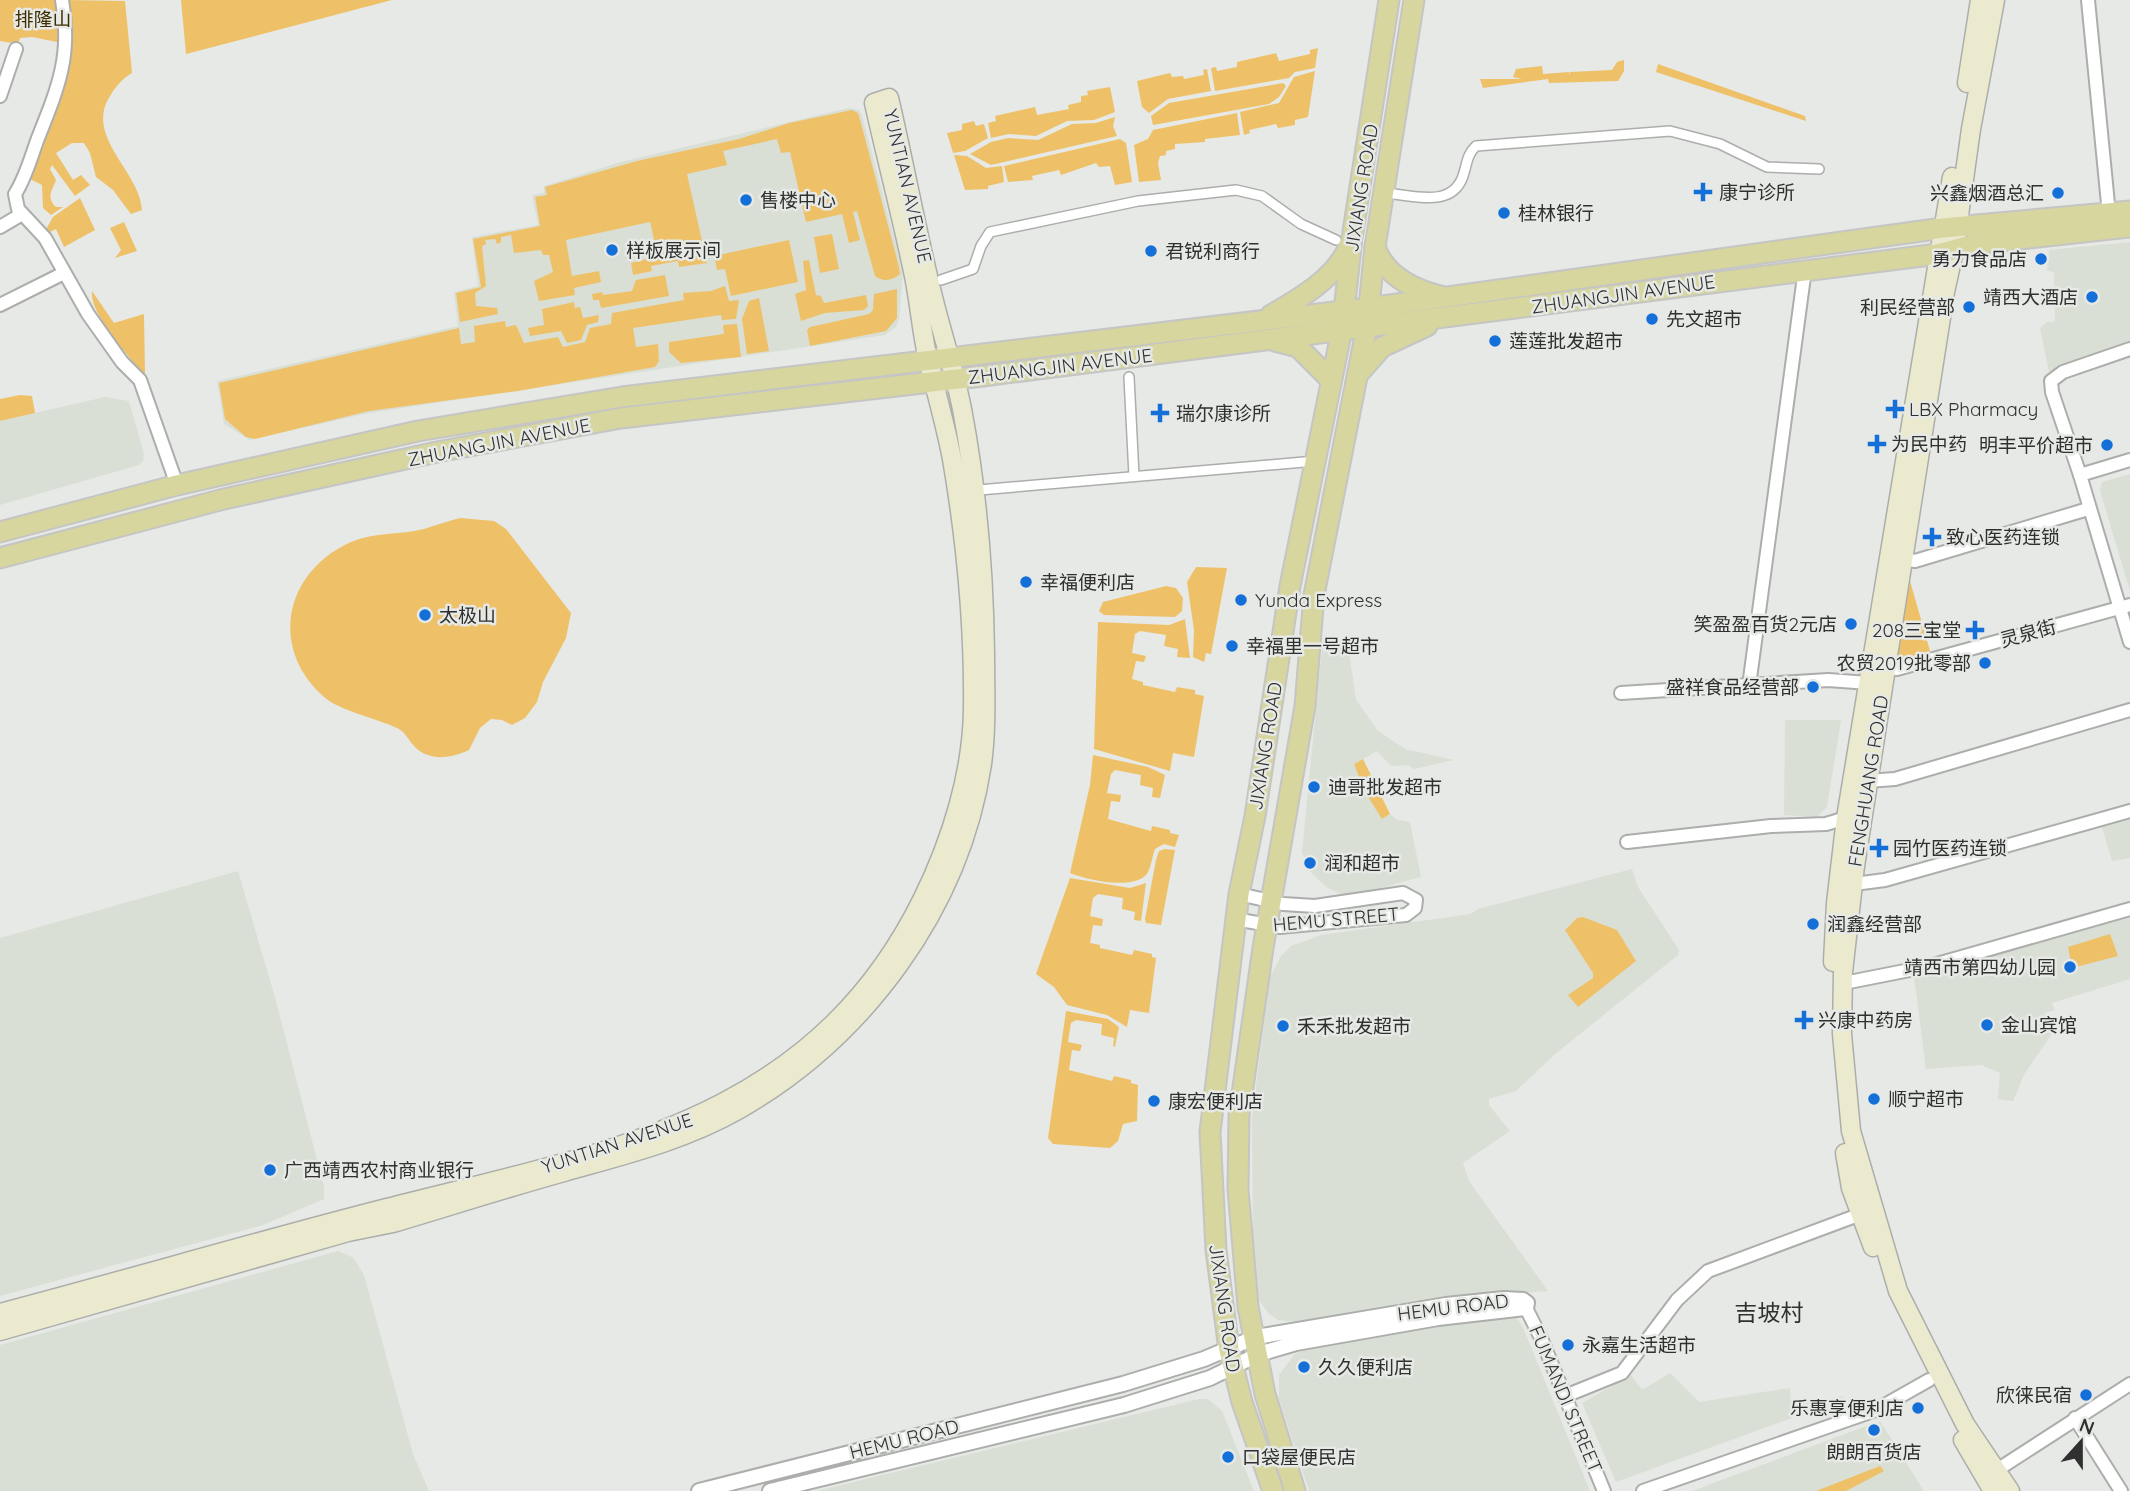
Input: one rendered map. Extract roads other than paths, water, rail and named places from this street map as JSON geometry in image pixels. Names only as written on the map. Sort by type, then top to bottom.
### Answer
[{"type":"main road","name":"JIXIANG ROAD","points":[[1273,1491],[1230,1359],[1216,1250],[1210,1132],[1235,919],[1290,586],[1343,319],[1344,239],[1389,0]]},
{"type":"main road","name":"JIXIANG ROAD","points":[[1294,1491],[1265,1394],[1242,1256],[1236,1153],[1267,926],[1305,706],[1314,595],[1368,317],[1375,247],[1414,0]]},
{"type":"main road","name":"FENGHUANG ROAD","points":[[1989,1],[1971,129],[1950,228],[1846,818],[1836,903],[1831,1008],[1833,1083],[1851,1188],[1896,1311],[1929,1380],[1993,1491]]},
{"type":"main road","name":"YUNTIAN AVENUE","points":[[0,1314],[386,1208],[489,1184],[645,1137],[702,1114],[757,1086],[819,1037],[867,985],[915,913],[940,859],[965,774],[973,710],[967,566],[952,463],[933,381],[915,281],[874,103],[889,98],[965,432],[983,600],[987,706],[981,768],[962,845],[934,909],[883,988],[810,1062],[773,1089],[719,1120],[657,1147],[0,1331]]},
{"type":"main road","name":"ZHUANGJIN AVENUE","points":[[1368,317],[1444,297],[1950,228],[2130,212]]},
{"type":"main road","name":"ZHUANGJIN AVENUE","points":[[0,532],[177,485],[418,430],[622,397],[1259,320],[1449,317],[1946,252],[1975,244],[2130,227]]},
{"type":"main road","points":[[1259,320],[1295,301],[1330,274],[1345,256],[1344,239]]},
{"type":"main road","points":[[1375,247],[1385,266],[1397,277],[1422,291],[1444,297]]},
{"type":"main road","name":"FENGHUANG ROAD","points":[[1946,252],[1945,292],[1867,780],[1843,983],[1842,1034],[1851,1131],[1888,1262],[1908,1316],[1948,1395],[2010,1491]]},
{"type":"main road","points":[[1357,378],[1382,346],[1449,317]]},
{"type":"main road","name":"ZHUANGJIN AVENUE","points":[[0,558],[182,509],[437,452],[621,418],[1267,339],[1343,319]]},
{"type":"main road","points":[[1267,339],[1298,347],[1331,380]]},
{"type":"main road","points":[[1258,792],[1290,799]]},
{"type":"street","points":[[62,0],[68,27],[65,57],[53,106],[15,194],[15,204],[45,238],[62,274],[118,356],[140,380],[177,485]]},
{"type":"street","points":[[2088,0],[2109,214]]},
{"type":"street","points":[[0,96],[16,49]]},
{"type":"street","points":[[1394,194],[1442,197],[1452,193],[1458,187],[1469,153],[1476,146],[1670,131],[1713,142],[1767,167],[1819,169]]},
{"type":"street","points":[[941,280],[973,269],[981,246],[990,232],[1139,201],[1236,190],[1262,197],[1301,224],[1344,239]]},
{"type":"street","points":[[0,227],[22,214]]},
{"type":"street","points":[[1749,686],[1805,270]]},
{"type":"street","points":[[0,305],[62,274]]},
{"type":"street","points":[[2130,349],[2063,372],[2051,381],[2088,509],[2125,606],[2130,642]]},
{"type":"street","points":[[1129,377],[1134,476]]},
{"type":"street","points":[[2080,475],[2130,460]]},
{"type":"street","points":[[979,490],[1304,462]]},
{"type":"street","points":[[1903,559],[1915,561],[2088,509]]},
{"type":"street","name":"灵泉街","points":[[1886,667],[1897,669],[2125,606]]},
{"type":"street","points":[[1621,693],[1828,680],[1869,683]]},
{"type":"street","points":[[1867,780],[1895,779],[2130,710]]},
{"type":"street","points":[[1854,884],[1885,880],[2130,810]]},
{"type":"street","points":[[1627,842],[1771,826],[1826,824],[1846,818]]},
{"type":"street","name":"HEMU STREET","points":[[1235,919],[1267,926],[1313,925],[1406,915],[1415,908],[1416,900],[1404,893],[1315,906],[1239,894]]},
{"type":"street","points":[[1843,983],[1930,966],[2130,909]]},
{"type":"street","points":[[1565,1396],[1622,1373],[1677,1300],[1708,1271],[1861,1214]]},
{"type":"street","name":"HEMU ROAD","points":[[769,1491],[1124,1405],[1257,1346],[1296,1343],[1438,1318],[1526,1308]]},
{"type":"street","name":"FUMANDI STREET","points":[[1526,1308],[1604,1491]]},
{"type":"street","name":"HEMU ROAD","points":[[699,1491],[1230,1359]]},
{"type":"street","points":[[1643,1491],[1876,1410],[1929,1380]]},
{"type":"street","points":[[1997,1470],[2130,1384]]},
{"type":"street","points":[[2075,1418],[2121,1491]]},
{"type":"place","name":"康宁诊所","points":[[1703,192]]},
{"type":"place","name":"兴鑫烟酒总汇","points":[[2058,193]]},
{"type":"place","name":"售楼中心","points":[[746,200]]},
{"type":"place","name":"桂林银行","points":[[1504,213]]},
{"type":"place","name":"样板展示间","points":[[612,250]]},
{"type":"place","name":"君锐利商行","points":[[1151,251]]},
{"type":"place","name":"勇力食品店","points":[[2041,259]]},
{"type":"place","name":"靖西大酒店","points":[[2092,297]]},
{"type":"place","name":"利民经营部","points":[[1969,307]]},
{"type":"place","name":"先文超市","points":[[1652,319]]},
{"type":"place","name":"莲莲批发超市","points":[[1495,341]]},
{"type":"place","name":"LBX Pharmacy","points":[[1895,409]]},
{"type":"place","name":"瑞尔康诊所","points":[[1160,413]]},
{"type":"place","name":"为民中药","points":[[1877,444]]},
{"type":"place","name":"明丰平价超市","points":[[2107,445]]},
{"type":"place","name":"致心医药连锁","points":[[1932,537]]},
{"type":"place","name":"幸福便利店","points":[[1026,582]]},
{"type":"place","name":"Yunda Express","points":[[1241,600]]},
{"type":"place","name":"太极山","points":[[425,615]]},
{"type":"place","name":"笑盈盈百货2元店","points":[[1851,624]]},
{"type":"place","name":"208三宝堂","points":[[1975,630]]},
{"type":"place","name":"幸福里一号超市","points":[[1232,646]]},
{"type":"place","name":"农贸2019批零部","points":[[1985,663]]},
{"type":"place","name":"盛祥食品经营部","points":[[1813,687]]},
{"type":"place","name":"迪哥批发超市","points":[[1314,787]]},
{"type":"place","name":"园竹医药连锁","points":[[1879,848]]},
{"type":"place","name":"润和超市","points":[[1310,863]]},
{"type":"place","name":"润鑫经营部","points":[[1813,924]]},
{"type":"place","name":"靖西市第四幼儿园","points":[[2070,967]]},
{"type":"place","name":"兴康中药房","points":[[1804,1020]]},
{"type":"place","name":"金山宾馆","points":[[1987,1025]]},
{"type":"place","name":"禾禾批发超市","points":[[1283,1026]]},
{"type":"place","name":"顺宁超市","points":[[1874,1099]]},
{"type":"place","name":"康宏便利店","points":[[1154,1101]]},
{"type":"place","name":"广西靖西农村商业银行","points":[[270,1170]]},
{"type":"place","name":"永嘉生活超市","points":[[1568,1345]]},
{"type":"place","name":"久久便利店","points":[[1304,1367]]},
{"type":"place","name":"欣徕民宿","points":[[2086,1395]]},
{"type":"place","name":"乐惠享便利店","points":[[1918,1408]]},
{"type":"place","name":"朗朗百货店","points":[[1874,1430]]},
{"type":"place","name":"口袋屋便民店","points":[[1228,1457]]},
{"type":"district","name":"吉坡村","points":[[1769,1313]]},
{"type":"park label","name":"排隆山","points":[[43,19]]}]
